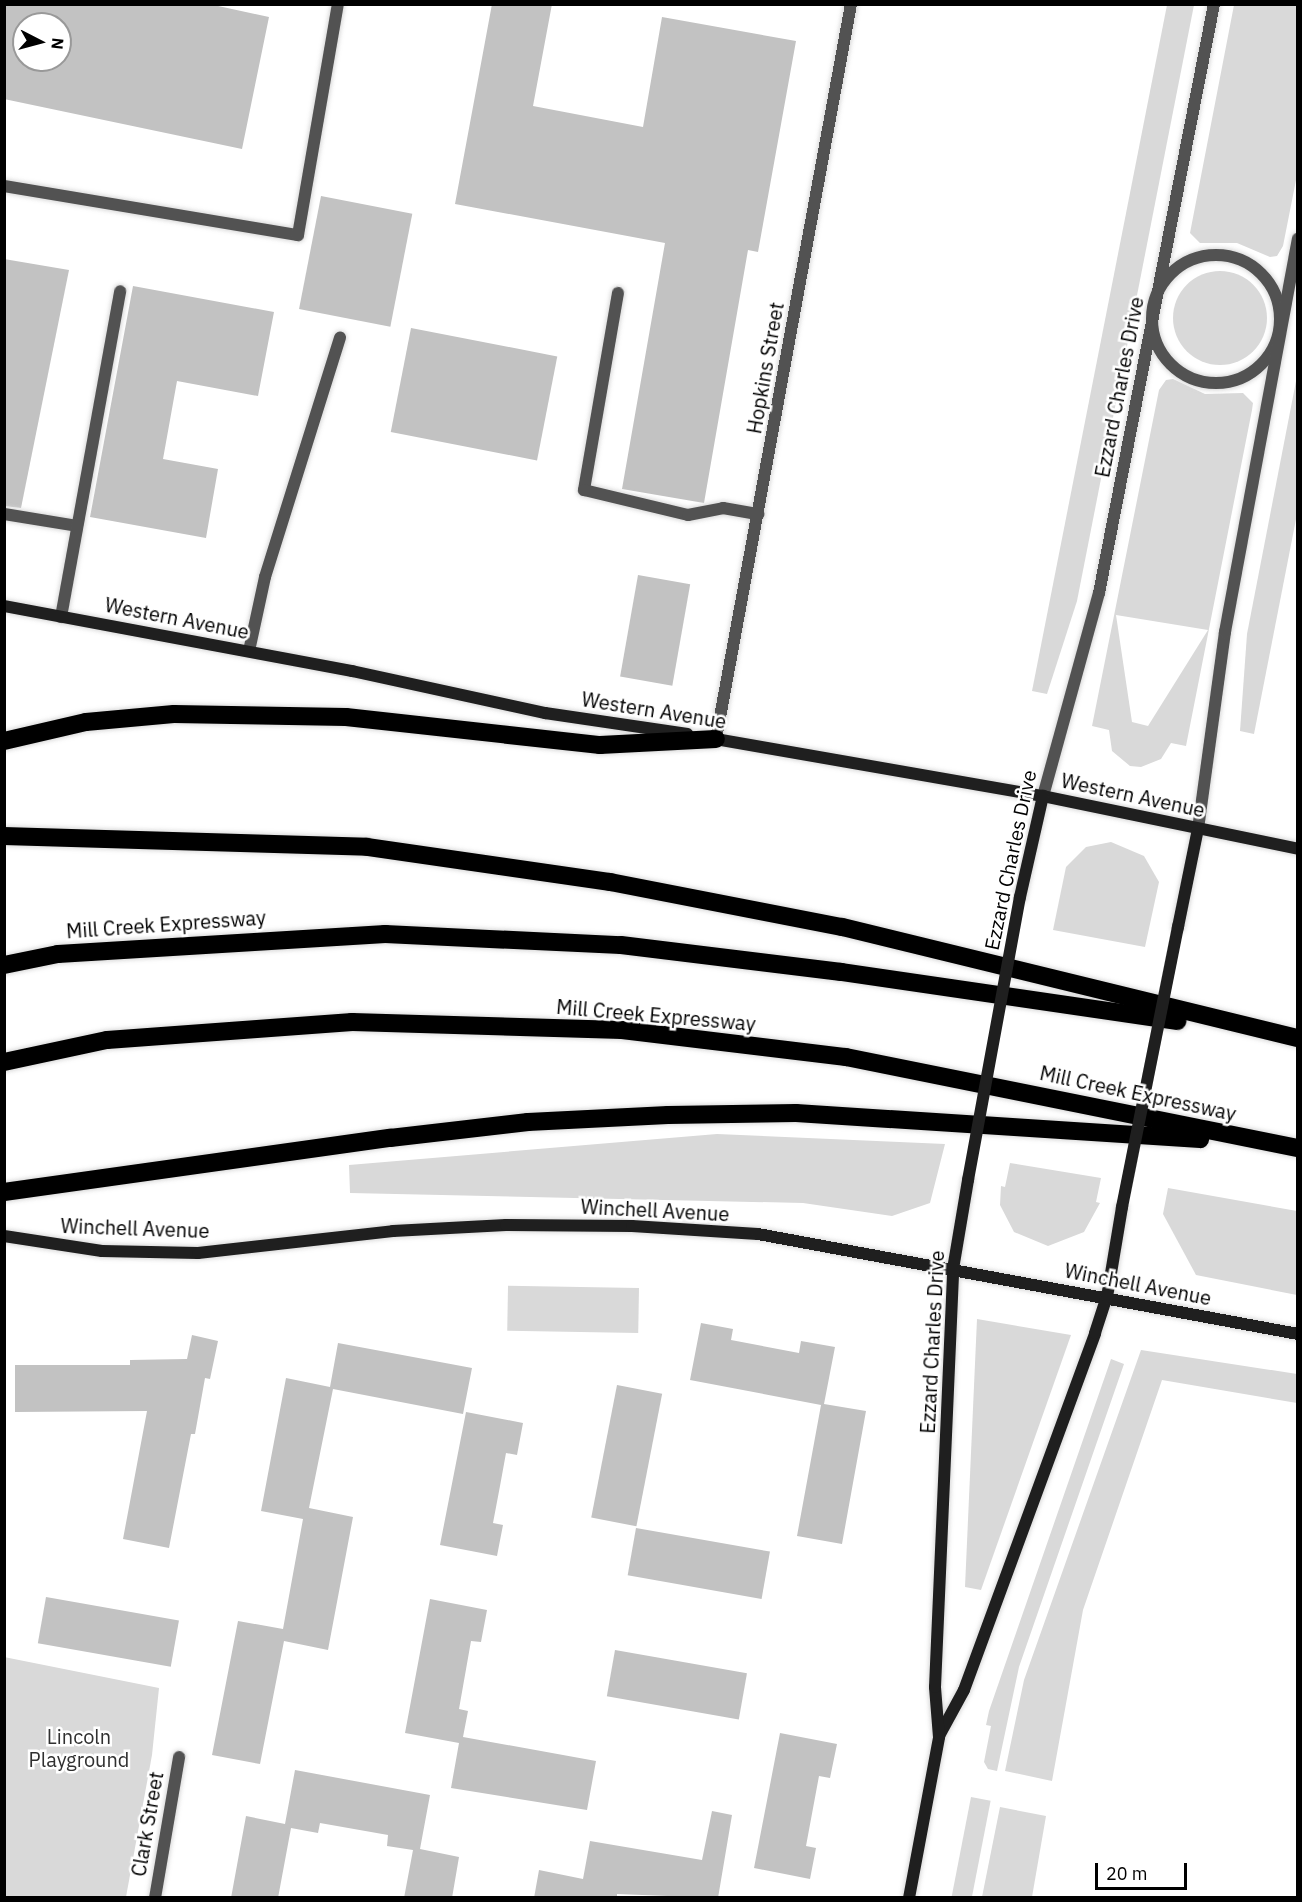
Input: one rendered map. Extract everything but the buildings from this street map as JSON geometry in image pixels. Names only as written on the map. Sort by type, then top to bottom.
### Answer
[{"type":"highway","points":[[4,741],[86,722],[174,714],[346,717],[600,745],[716,739]]},
{"type":"highway","points":[[4,836],[367,847],[610,882],[842,927],[1298,1039]]},
{"type":"highway","name":"Mill Creek Expressway","points":[[4,965],[58,954],[385,934],[621,945],[841,972],[1298,1039]]},
{"type":"highway","name":"Mill Creek Expressway","points":[[4,1062],[106,1041],[352,1022],[622,1030],[846,1057],[1298,1148]]},
{"type":"highway","points":[[4,1192],[482,1127],[668,1114],[796,1113],[1266,1143]]},
{"type":"main road","name":"Western Avenue","points":[[4,606],[249,651],[545,713],[716,739],[1043,796],[1298,849]]},
{"type":"main road","name":"Ezzard Charles Drive","points":[[909,1898],[939,1737],[935,1687],[953,1269],[1020,897],[1043,796]]},
{"type":"main road","name":"Ezzard Charles Drive","points":[[939,1737],[964,1690],[1107,1297],[1122,1207],[1198,829]]},
{"type":"main road","name":"Winchell Avenue","points":[[4,1236],[102,1251],[198,1253],[393,1231],[506,1225],[632,1226],[758,1234],[1107,1297],[1147,1308],[1298,1334]]},
{"type":"street","points":[[4,186],[298,234],[338,4]]},
{"type":"street","name":"Hopkins Street","points":[[716,739],[851,4]]},
{"type":"street","name":"Ezzard Charles Drive","points":[[1043,796],[1099,592],[1214,4]]},
{"type":"street","name":"Ezzard Charles Drive","points":[[1198,829],[1225,632],[1298,239]]},
{"type":"street","points":[[1208,255],[1226,256],[1250,264],[1265,278],[1276,295],[1279,333],[1265,361],[1248,375],[1229,382],[1209,383],[1191,378],[1173,366],[1155,335],[1153,312],[1157,296],[1178,268],[1208,255]]},
{"type":"street","points":[[61,616],[120,291]]},
{"type":"street","points":[[618,293],[584,490],[688,515],[723,508],[758,514]]},
{"type":"street","points":[[249,651],[266,578],[340,337]]},
{"type":"street","points":[[4,514],[77,526]]},
{"type":"street","name":"Clark Street","points":[[155,1898],[179,1757]]},
{"type":"green space","points":[[1167,5],[1194,5],[1077,601],[1047,694],[1032,691]]},
{"type":"green space","points":[[1234,5],[1297,5],[1297,175],[1283,246],[1277,256],[1270,257],[1237,243],[1200,243],[1190,233]]},
{"type":"green space","points":[[1211,271],[1229,271],[1254,284],[1264,300],[1267,318],[1264,336],[1254,352],[1229,365],[1211,365],[1186,352],[1173,327],[1173,309],[1186,284]]},
{"type":"green space","points":[[1297,376],[1297,514],[1254,734],[1240,731],[1247,634]]},
{"type":"green space","points":[[1173,379],[1205,394],[1243,393],[1253,403],[1186,746],[1171,743],[1161,759],[1141,767],[1130,766],[1112,751],[1109,730],[1092,726],[1159,390],[1166,380]],"holes":[[[1116,615],[1208,630],[1148,726],[1132,722]]]},
{"type":"green space","points":[[1111,842],[1144,856],[1159,882],[1145,947],[1053,930],[1066,867],[1086,847]]},
{"type":"green space","points":[[717,1134],[945,1144],[930,1203],[892,1216],[803,1203],[350,1193],[349,1165]]},
{"type":"green space","points":[[1010,1163],[1101,1178],[1096,1202],[1100,1203],[1084,1232],[1048,1246],[1014,1232],[1000,1205],[1001,1186],[1005,1187]]},
{"type":"green space","points":[[1168,1188],[1297,1211],[1297,1295],[1196,1275],[1163,1214]]},
{"type":"green space","points":[[508,1286],[639,1288],[638,1333],[507,1331]]},
{"type":"green space","points":[[977,1319],[1071,1335],[981,1590],[965,1587]]},
{"type":"green space","points":[[1141,1350],[1297,1374],[1297,1403],[1162,1380],[1083,1610],[1052,1781],[1005,1771],[1024,1680]]},
{"type":"green space","points":[[1111,1359],[1124,1364],[1019,1667],[997,1771],[988,1769],[984,1762],[991,1726],[986,1725],[989,1711]]},
{"type":"green space","name":"Lincoln Playground","points":[[4,1657],[159,1688],[152,1755],[126,1897],[5,1897]]},
{"type":"green space","points":[[971,1797],[991,1801],[972,1898],[952,1897]]},
{"type":"green space","points":[[1000,1807],[1046,1816],[1032,1897],[982,1897]]}]
